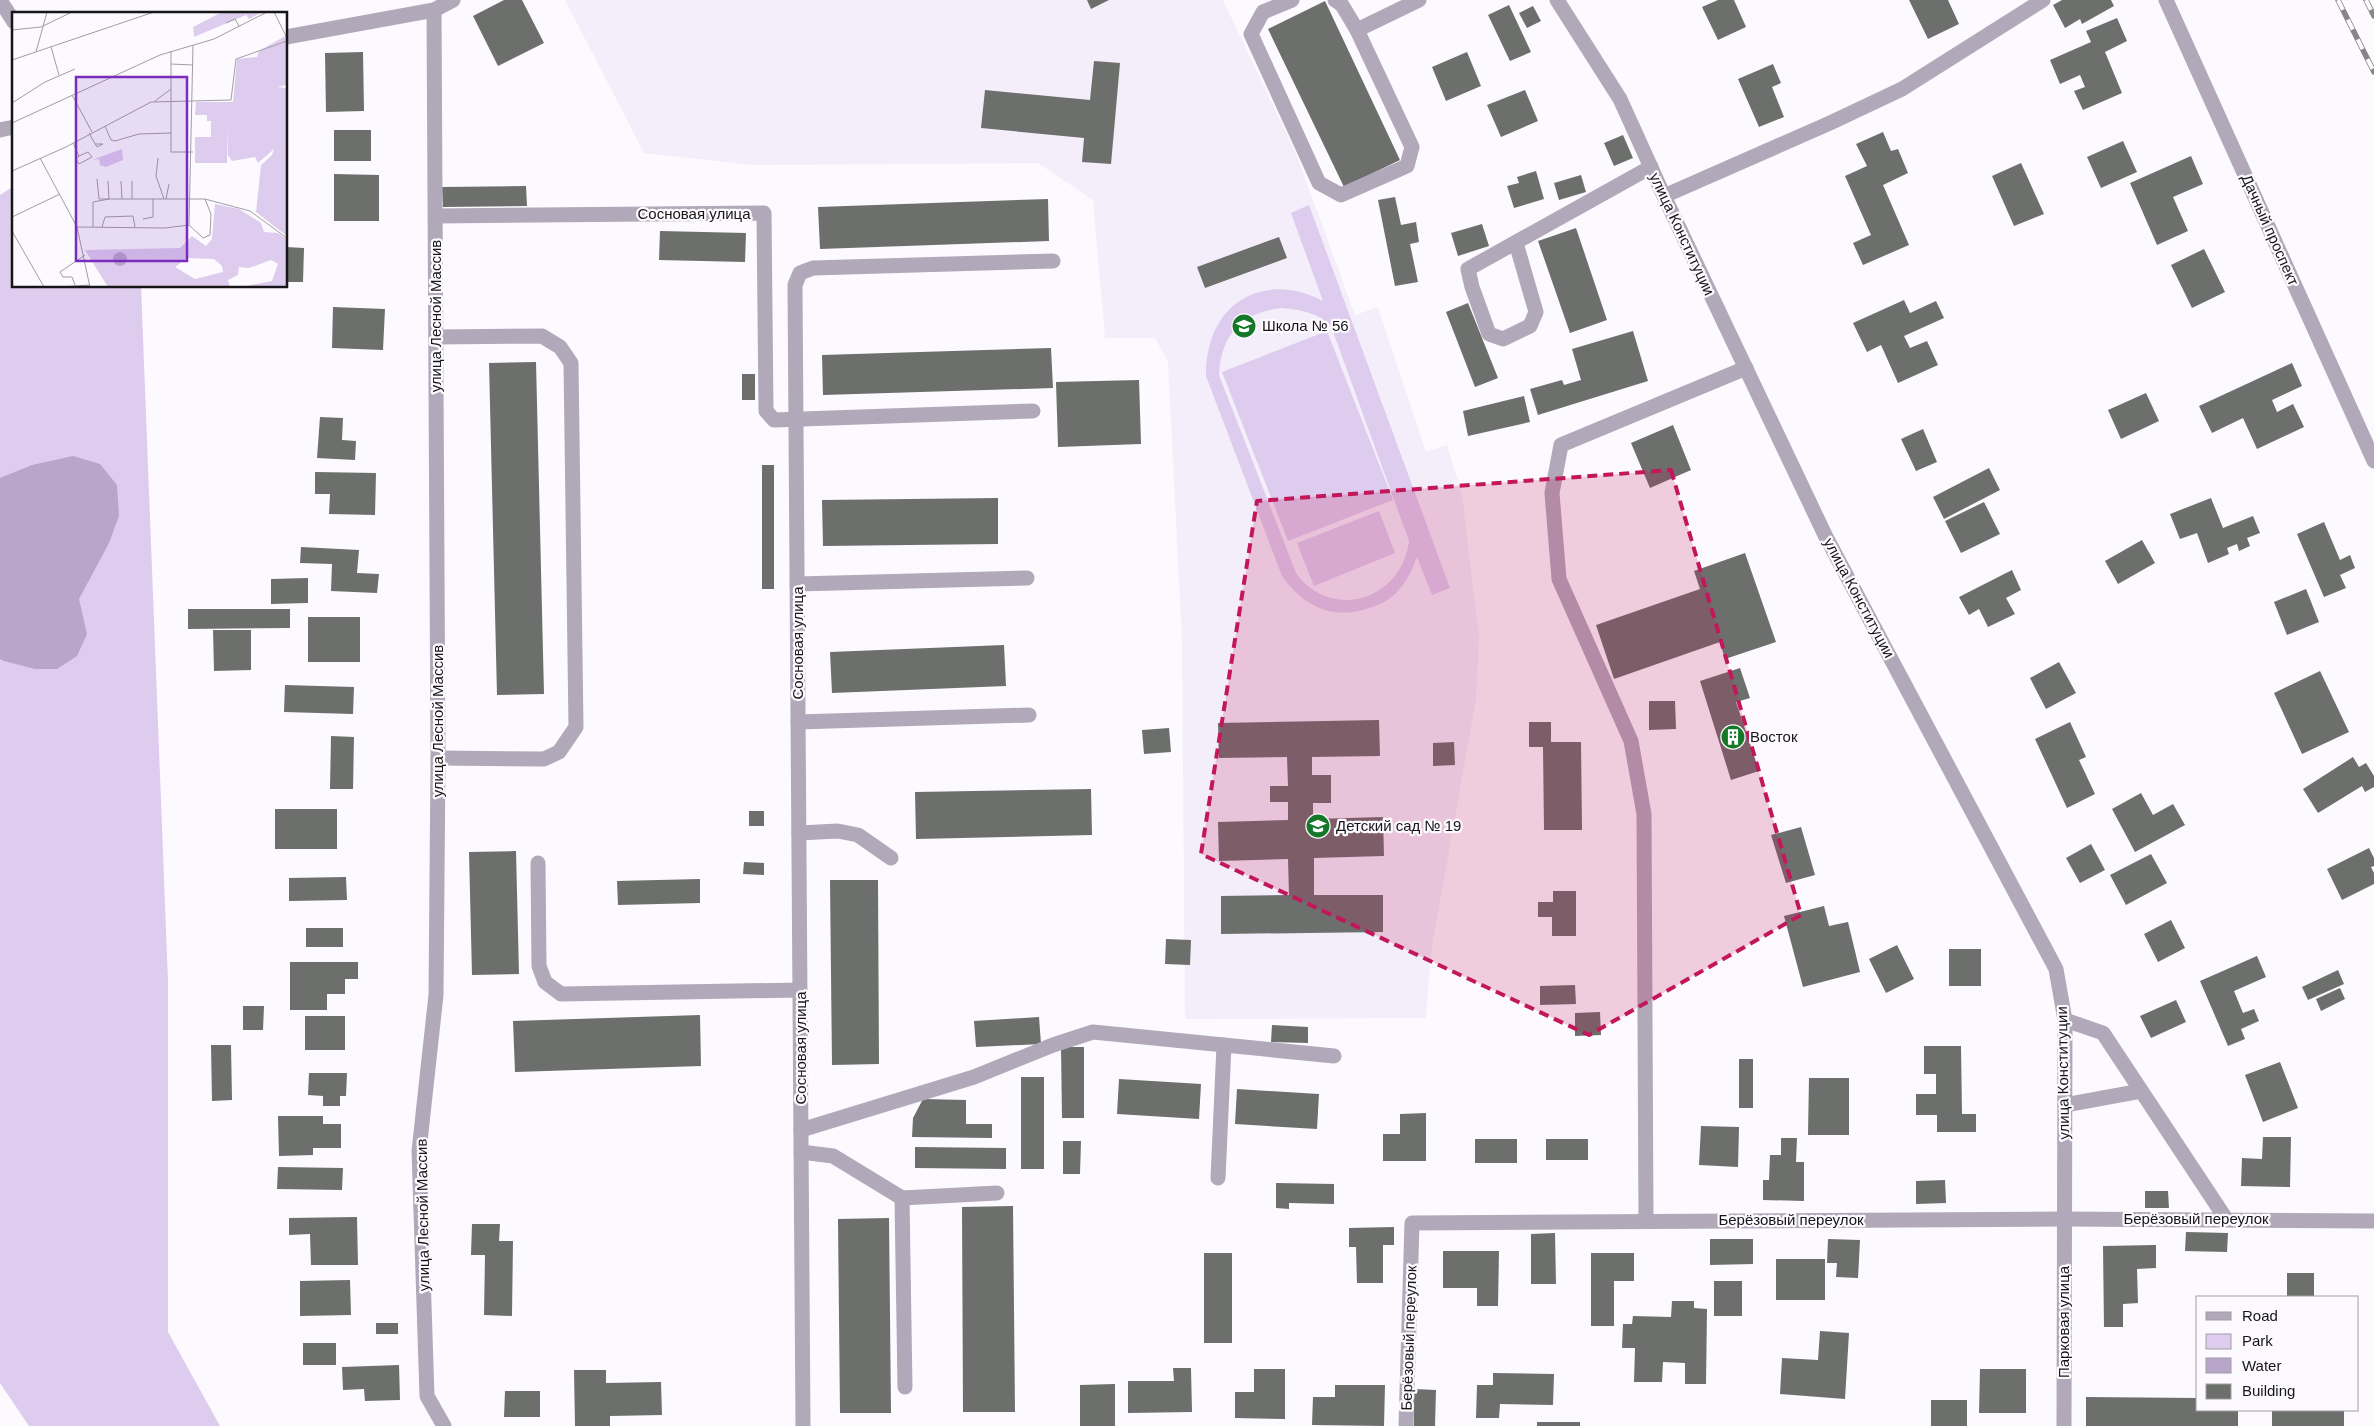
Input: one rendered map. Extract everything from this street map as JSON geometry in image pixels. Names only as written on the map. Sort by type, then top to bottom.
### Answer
[{"type":"street","points":[[0,0],[12,19]]},
{"type":"street","points":[[288,37],[434,10],[453,0]]},
{"type":"street","points":[[1292,0],[1263,12],[1251,34],[1320,183],[1341,195],[1407,166],[1412,148],[1357,30],[1342,5],[1335,0]]},
{"type":"street","points":[[1357,30],[1419,0]]},
{"type":"street","name":"улица Конституции","points":[[1557,0],[1620,99],[1825,535],[2056,969],[2065,1020],[2064,1219]]},
{"type":"street","points":[[1664,196],[1902,89],[2043,0]]},
{"type":"street","name":"Дачный проспект","points":[[2166,0],[2374,461]]},
{"type":"street","name":"улица Лесной Массив","points":[[434,10],[438,758],[436,995],[419,1150],[427,1396],[444,1426]]},
{"type":"street","points":[[1516,243],[1536,312],[1530,326],[1503,339],[1489,334],[1468,270],[1651,167]]},
{"type":"street","name":"Сосновая улица","points":[[436,216],[764,214],[766,410],[774,420],[796,419],[803,1426]]},
{"type":"street","points":[[1033,410],[796,419],[795,285],[800,273],[814,268],[1053,261]]},
{"type":"street","points":[[436,337],[542,336],[560,347],[571,363],[576,727],[559,752],[544,759],[438,758]]},
{"type":"street","points":[[1646,1221],[1644,814],[1631,741],[1559,579],[1552,493],[1561,445],[1746,368]]},
{"type":"street","points":[[797,584],[1026,578]]},
{"type":"street","points":[[798,722],[1029,715]]},
{"type":"street","points":[[799,833],[838,832],[858,835],[891,858]]},
{"type":"street","points":[[538,863],[539,966],[545,982],[561,994],[800,990]]},
{"type":"street","points":[[2065,1020],[2103,1033],[2226,1219]]},
{"type":"street","points":[[801,1130],[974,1077],[1053,1045],[1093,1032],[1334,1056]]},
{"type":"street","points":[[1218,1178],[1224,1045]]},
{"type":"street","points":[[2065,1105],[2141,1091]]},
{"type":"street","points":[[801,1152],[833,1156],[902,1198],[997,1193]]},
{"type":"street","points":[[902,1198],[905,1387]]},
{"type":"street","name":"Берёзовый переулок","points":[[1406,1426],[1412,1223],[2064,1219],[2374,1221]]},
{"type":"street","name":"Парковая улица","points":[[2064,1219],[2064,1426]]},
{"type":"highlighted area","points":[[1671,470],[1801,915],[1589,1035],[1201,854],[1257,501]]},
{"type":"shaded area","name":"Школа № 56","points":[[565,0],[1223,0],[1297,156],[1355,315],[1378,307],[1426,452],[1447,445],[1462,494],[1479,638],[1476,699],[1431,952],[1426,1018],[1185,1019],[1182,641],[1168,362],[1155,338],[1105,338],[1093,200],[1038,163],[753,165],[644,153]]},
{"type":"green space","points":[[12,187],[12,288],[141,288],[168,981],[168,1332],[220,1426],[29,1426],[0,1383],[0,195]]},
{"type":"green space","points":[[1309,205],[1450,588],[1432,595],[1417,557],[1406,581],[1390,598],[1369,608],[1343,613],[1320,608],[1309,603],[1290,587],[1282,576],[1206,376],[1208,351],[1215,330],[1226,313],[1240,300],[1258,292],[1278,289],[1300,292],[1323,301],[1291,213]],"holes":[[[1282,308],[1314,315],[1331,326],[1409,541],[1404,561],[1393,578],[1379,590],[1363,598],[1345,600],[1327,597],[1311,588],[1296,573],[1219,375],[1224,348],[1236,328],[1256,314]]]},
{"type":"green space","points":[[1327,331],[1393,500],[1288,541],[1222,372]]},
{"type":"green space","points":[[1379,511],[1395,553],[1314,586],[1297,543]]},
{"type":"water","points":[[73,456],[100,464],[117,485],[119,516],[109,543],[79,599],[87,634],[77,656],[57,669],[35,669],[0,659],[0,478],[32,465]]},
{"type":"building","points":[[504,0],[522,0],[544,43],[498,66],[473,16]]},
{"type":"building","points":[[1087,0],[1109,0],[1091,9]]},
{"type":"building","points":[[1718,0],[1734,0],[1746,27],[1718,40],[1702,7]]},
{"type":"building","points":[[1909,0],[1948,0],[1959,24],[1928,39]]},
{"type":"building","points":[[2062,0],[2111,0],[2114,6],[2082,24],[2080,19],[2065,28],[2053,5]]},
{"type":"building","points":[[1325,1],[1400,160],[1344,187],[1268,29]]},
{"type":"building","points":[[1509,5],[1531,52],[1510,61],[1488,15]]},
{"type":"building","points":[[1533,6],[1541,21],[1527,28],[1519,13]]},
{"type":"building","points":[[2117,18],[2127,41],[2105,52],[2122,93],[2083,110],[2074,91],[2085,87],[2080,75],[2060,84],[2050,60],[2091,42],[2086,31]]},
{"type":"building","points":[[363,52],[364,111],[326,112],[325,53]]},
{"type":"building","points":[[1467,52],[1481,86],[1446,101],[1432,67]]},
{"type":"building","points":[[1094,61],[1120,63],[1111,164],[1082,162],[1084,138],[981,128],[985,90],[1090,100]]},
{"type":"building","points":[[1773,64],[1781,83],[1772,87],[1784,117],[1759,127],[1738,79]]},
{"type":"building","points":[[1525,90],[1538,121],[1501,137],[1487,105]]},
{"type":"building","points":[[334,130],[371,130],[371,161],[334,161]]},
{"type":"building","points":[[1883,132],[1891,151],[1898,149],[1908,173],[1883,185],[1909,245],[1863,265],[1853,243],[1871,235],[1845,176],[1867,166],[1856,144]]},
{"type":"building","points":[[1623,135],[1633,158],[1614,166],[1604,143]]},
{"type":"building","points":[[2123,141],[2137,172],[2101,188],[2087,157]]},
{"type":"building","points":[[2191,156],[2203,184],[2173,197],[2188,231],[2157,245],[2130,183]]},
{"type":"building","points":[[2021,163],[2044,214],[2014,226],[1992,176]]},
{"type":"building","points":[[1536,171],[1544,199],[1514,208],[1507,186],[1519,183],[1517,177]]},
{"type":"building","points":[[334,174],[379,175],[379,221],[334,221]]},
{"type":"building","points":[[1581,175],[1586,192],[1559,200],[1554,183]]},
{"type":"building","points":[[526,186],[527,206],[443,207],[442,187]]},
{"type":"building","points":[[1395,197],[1401,225],[1416,222],[1419,242],[1410,244],[1418,282],[1395,286],[1378,200]]},
{"type":"building","points":[[1048,199],[1049,241],[820,249],[818,207]]},
{"type":"building","points":[[1482,224],[1489,246],[1458,256],[1451,233]]},
{"type":"building","points":[[1576,228],[1607,320],[1570,333],[1538,241]]},
{"type":"building","points":[[660,231],[746,233],[745,262],[659,260]]},
{"type":"building","points":[[1279,237],[1287,258],[1205,288],[1197,267]]},
{"type":"building","points":[[288,247],[304,248],[303,282],[288,282]]},
{"type":"building","points":[[2204,249],[2225,292],[2192,308],[2171,265]]},
{"type":"building","points":[[1904,300],[1910,313],[1936,301],[1944,318],[1904,336],[1910,348],[1927,341],[1938,365],[1898,383],[1881,345],[1867,352],[1853,323]]},
{"type":"building","points":[[1468,303],[1498,378],[1475,387],[1446,312]]},
{"type":"building","points":[[333,307],[385,309],[383,350],[332,348]]},
{"type":"building","points":[[1633,331],[1648,381],[1538,415],[1530,389],[1562,380],[1564,385],[1581,380],[1572,349]]},
{"type":"building","points":[[1051,348],[1053,388],[823,395],[822,355]]},
{"type":"building","points":[[536,362],[544,694],[497,695],[489,363]]},
{"type":"building","points":[[2292,363],[2302,386],[2272,400],[2277,412],[2293,404],[2304,427],[2257,449],[2243,418],[2212,433],[2199,406]]},
{"type":"building","points":[[742,374],[755,374],[755,400],[742,400]]},
{"type":"building","points":[[1139,380],[1141,444],[1058,447],[1056,382]]},
{"type":"building","points":[[2146,393],[2159,421],[2121,439],[2108,410]]},
{"type":"building","points":[[1524,396],[1530,422],[1468,436],[1463,411]]},
{"type":"building","points":[[320,417],[343,418],[342,440],[356,441],[355,460],[317,458]]},
{"type":"building","points":[[1673,425],[1691,470],[1650,488],[1631,443]]},
{"type":"building","points":[[1923,429],[1937,462],[1916,471],[1901,439]]},
{"type":"building","points":[[762,465],[774,465],[774,589],[762,589]]},
{"type":"building","points":[[1989,468],[2000,490],[1944,519],[1933,497]]},
{"type":"building","points":[[315,472],[376,473],[375,515],[329,514],[330,494],[315,494]]},
{"type":"building","points":[[998,498],[998,544],[823,546],[822,500]]},
{"type":"building","points":[[2211,498],[2223,528],[2253,516],[2260,533],[2247,538],[2250,546],[2239,551],[2237,544],[2227,548],[2229,554],[2208,563],[2197,533],[2180,539],[2170,514]]},
{"type":"building","points":[[1984,502],[2000,534],[1961,553],[1945,521]]},
{"type":"building","points":[[2324,522],[2340,560],[2350,555],[2355,568],[2340,575],[2346,588],[2324,597],[2297,534]]},
{"type":"building","points":[[2142,540],[2155,563],[2118,584],[2105,561]]},
{"type":"building","points":[[301,547],[359,550],[357,573],[379,574],[377,593],[331,591],[332,564],[300,563]]},
{"type":"building","points":[[1745,553],[1776,642],[1725,659],[1720,642],[1614,679],[1596,625],[1700,589],[1694,571]]},
{"type":"building","points":[[2012,570],[2021,590],[2006,598],[2015,614],[1988,627],[1979,609],[1969,615],[1959,597]]},
{"type":"building","points":[[308,578],[308,603],[271,604],[271,579]]},
{"type":"building","points":[[2306,589],[2319,622],[2287,635],[2274,602]]},
{"type":"building","points":[[188,609],[290,609],[290,628],[188,629]]},
{"type":"building","points":[[308,617],[360,617],[360,662],[308,662]]},
{"type":"building","points":[[213,630],[251,630],[251,670],[214,671]]},
{"type":"building","points":[[1004,645],[1006,686],[832,693],[830,652]]},
{"type":"building","points":[[2059,662],[2076,693],[2046,709],[2030,678]]},
{"type":"building","name":"Восток","points":[[1740,668],[1750,698],[1736,702],[1759,771],[1731,780],[1700,681]]},
{"type":"building","points":[[2320,671],[2349,732],[2302,754],[2274,693]]},
{"type":"building","points":[[285,685],[354,687],[353,714],[284,712]]},
{"type":"building","points":[[1649,701],[1675,701],[1676,729],[1649,730]]},
{"type":"building","points":[[1379,720],[1380,756],[1312,757],[1312,775],[1331,775],[1331,803],[1313,803],[1313,819],[1383,817],[1384,856],[1314,858],[1314,895],[1383,895],[1383,932],[1221,934],[1221,896],[1289,895],[1288,859],[1219,861],[1218,822],[1288,820],[1288,802],[1270,802],[1270,786],[1288,786],[1287,757],[1219,758],[1218,723]]},
{"type":"building","points":[[1529,722],[1551,722],[1551,742],[1581,742],[1582,830],[1544,830],[1543,747],[1529,747]]},
{"type":"building","points":[[2070,722],[2086,757],[2079,760],[2095,794],[2067,808],[2035,739]]},
{"type":"building","points":[[1169,728],[1171,752],[1144,754],[1142,730]]},
{"type":"building","points":[[331,736],[354,737],[353,789],[330,789]]},
{"type":"building","points":[[1454,742],[1455,765],[1433,766],[1433,743]]},
{"type":"building","points":[[2353,757],[2359,767],[2366,763],[2374,776],[2374,787],[2365,792],[2362,786],[2318,813],[2303,789]]},
{"type":"building","points":[[1091,789],[1092,835],[916,839],[915,792]]},
{"type":"building","points":[[2141,793],[2153,815],[2173,804],[2185,825],[2135,852],[2112,809]]},
{"type":"building","points":[[275,809],[337,809],[337,849],[275,849]]},
{"type":"building","points":[[749,811],[764,811],[764,826],[749,826]]},
{"type":"building","points":[[1801,827],[1815,875],[1786,883],[1771,835]]},
{"type":"building","points":[[2091,844],[2105,870],[2080,883],[2066,858]]},
{"type":"building","points":[[2369,848],[2374,858],[2374,866],[2371,867],[2374,873],[2374,884],[2342,900],[2327,869]]},
{"type":"building","points":[[516,851],[519,974],[472,975],[469,852]]},
{"type":"building","points":[[2151,854],[2167,883],[2126,905],[2110,875]]},
{"type":"building","points":[[744,862],[764,863],[764,875],[743,874]]},
{"type":"building","points":[[346,877],[347,900],[289,901],[289,878]]},
{"type":"building","points":[[700,879],[700,903],[618,905],[617,881]]},
{"type":"building","points":[[830,880],[878,880],[879,1064],[832,1065]]},
{"type":"building","points":[[1553,891],[1576,891],[1576,936],[1552,936],[1552,917],[1538,917],[1538,902],[1553,902]]},
{"type":"building","points":[[1824,906],[1829,926],[1848,922],[1860,972],[1803,987],[1784,916]]},
{"type":"building","points":[[2171,920],[2185,948],[2158,962],[2144,934]]},
{"type":"building","points":[[306,928],[343,928],[343,947],[306,947]]},
{"type":"building","points":[[1166,939],[1191,940],[1190,965],[1165,964]]},
{"type":"building","points":[[1897,945],[1914,979],[1886,993],[1869,959]]},
{"type":"building","points":[[1949,949],[1981,949],[1981,986],[1949,986]]},
{"type":"building","points":[[2257,956],[2266,977],[2234,991],[2243,1013],[2254,1009],[2259,1021],[2241,1029],[2245,1039],[2228,1046],[2200,981]]},
{"type":"building","points":[[290,962],[358,962],[358,979],[345,979],[345,994],[327,994],[327,1010],[290,1010]]},
{"type":"building","points":[[2338,970],[2344,984],[2308,1000],[2302,987]]},
{"type":"building","points":[[1575,985],[1576,1004],[1540,1005],[1540,986]]},
{"type":"building","points":[[2340,988],[2345,999],[2321,1011],[2316,999]]},
{"type":"building","points":[[2176,1000],[2186,1022],[2151,1038],[2140,1016]]},
{"type":"building","points":[[243,1006],[264,1006],[263,1030],[243,1030]]},
{"type":"building","points":[[1600,1012],[1601,1035],[1575,1036],[1575,1013]]},
{"type":"building","points":[[700,1015],[701,1066],[515,1072],[513,1021]]},
{"type":"building","points":[[305,1016],[345,1016],[345,1050],[305,1050]]},
{"type":"building","points":[[1039,1017],[1041,1044],[976,1047],[974,1021]]},
{"type":"building","points":[[1272,1025],[1308,1027],[1308,1043],[1271,1042]]},
{"type":"building","points":[[211,1045],[231,1045],[232,1100],[212,1101]]},
{"type":"building","points":[[1924,1046],[1961,1046],[1962,1114],[1976,1114],[1976,1132],[1937,1132],[1937,1115],[1916,1115],[1916,1094],[1936,1094],[1936,1074],[1924,1074]]},
{"type":"building","points":[[1061,1047],[1084,1047],[1084,1118],[1062,1118]]},
{"type":"building","points":[[1739,1059],[1753,1059],[1753,1108],[1739,1108]]},
{"type":"building","points":[[2280,1062],[2298,1108],[2263,1122],[2245,1075]]},
{"type":"building","points":[[309,1073],[347,1073],[346,1096],[340,1096],[340,1106],[323,1106],[323,1096],[308,1095]]},
{"type":"building","points":[[1021,1077],[1044,1077],[1044,1169],[1021,1169]]},
{"type":"building","points":[[1809,1078],[1849,1078],[1849,1135],[1808,1135]]},
{"type":"building","points":[[1119,1079],[1201,1084],[1199,1119],[1117,1114]]},
{"type":"building","points":[[1237,1089],[1319,1094],[1317,1129],[1235,1124]]},
{"type":"building","points":[[923,1099],[966,1100],[966,1124],[992,1124],[992,1138],[912,1137],[913,1118]]},
{"type":"building","points":[[1426,1113],[1426,1161],[1383,1161],[1383,1134],[1400,1134],[1400,1114]]},
{"type":"building","points":[[278,1116],[323,1116],[323,1124],[341,1124],[341,1148],[313,1148],[313,1155],[279,1156]]},
{"type":"building","points":[[1701,1126],[1739,1127],[1738,1167],[1699,1165]]},
{"type":"building","points":[[2263,1137],[2291,1137],[2290,1187],[2241,1186],[2242,1158],[2262,1159]]},
{"type":"building","points":[[1781,1138],[1797,1138],[1796,1162],[1804,1162],[1804,1201],[1763,1200],[1763,1180],[1769,1180],[1770,1155],[1781,1155]]},
{"type":"building","points":[[1475,1139],[1517,1139],[1517,1163],[1475,1163]]},
{"type":"building","points":[[1546,1139],[1588,1139],[1588,1160],[1546,1160]]},
{"type":"building","points":[[1063,1141],[1081,1141],[1080,1174],[1063,1174]]},
{"type":"building","points":[[915,1147],[1006,1148],[1006,1169],[915,1168]]},
{"type":"building","points":[[278,1167],[343,1168],[342,1190],[277,1189]]},
{"type":"building","points":[[1945,1180],[1946,1203],[1916,1204],[1916,1181]]},
{"type":"building","points":[[1276,1183],[1334,1184],[1334,1204],[1289,1203],[1289,1209],[1276,1208]]},
{"type":"building","points":[[2145,1191],[2168,1191],[2169,1208],[2145,1208]]},
{"type":"building","points":[[1013,1206],[1015,1412],[963,1412],[962,1207]]},
{"type":"building","points":[[357,1217],[358,1265],[311,1265],[310,1234],[289,1235],[289,1218]]},
{"type":"building","points":[[889,1218],[891,1413],[840,1413],[838,1219]]},
{"type":"building","points":[[472,1224],[500,1224],[499,1241],[513,1241],[512,1316],[484,1315],[485,1255],[471,1255]]},
{"type":"building","points":[[1394,1227],[1394,1245],[1383,1245],[1383,1283],[1357,1283],[1356,1247],[1349,1247],[1349,1228]]},
{"type":"building","points":[[2186,1232],[2228,1233],[2227,1252],[2185,1251]]},
{"type":"building","points":[[1555,1233],[1556,1284],[1531,1284],[1531,1234]]},
{"type":"building","points":[[1710,1239],[1753,1239],[1753,1264],[1710,1265]]},
{"type":"building","points":[[1828,1239],[1860,1240],[1858,1278],[1836,1277],[1837,1263],[1827,1263]]},
{"type":"building","points":[[2156,1245],[2156,1268],[2137,1269],[2138,1303],[2123,1304],[2123,1327],[2104,1327],[2103,1246]]},
{"type":"building","points":[[1443,1251],[1499,1251],[1498,1306],[1477,1306],[1477,1288],[1443,1288]]},
{"type":"building","points":[[1204,1253],[1232,1253],[1232,1343],[1204,1343]]},
{"type":"building","points":[[1591,1253],[1634,1253],[1634,1281],[1614,1281],[1614,1326],[1591,1326]]},
{"type":"building","points":[[1776,1259],[1825,1259],[1825,1300],[1776,1300]]},
{"type":"building","points":[[2287,1273],[2314,1273],[2314,1296],[2287,1296]]},
{"type":"building","points":[[350,1280],[351,1315],[300,1316],[300,1281]]},
{"type":"building","points":[[1714,1281],[1742,1281],[1742,1316],[1714,1316]]},
{"type":"building","points":[[1672,1301],[1694,1301],[1694,1308],[1707,1309],[1706,1384],[1685,1384],[1685,1363],[1663,1362],[1662,1382],[1634,1382],[1635,1348],[1622,1348],[1623,1324],[1632,1324],[1633,1316],[1671,1317]]},
{"type":"building","points":[[376,1323],[398,1323],[398,1334],[376,1334]]},
{"type":"building","points":[[1820,1331],[1849,1333],[1845,1399],[1780,1394],[1782,1358],[1818,1360]]},
{"type":"building","points":[[303,1343],[336,1343],[336,1365],[303,1365]]},
{"type":"building","points":[[399,1365],[400,1400],[365,1401],[364,1389],[343,1390],[342,1367]]},
{"type":"building","points":[[1173,1368],[1191,1368],[1192,1412],[1128,1413],[1128,1381],[1174,1381]]},
{"type":"building","points":[[1254,1369],[1285,1369],[1285,1419],[1235,1418],[1235,1392],[1254,1392]]},
{"type":"building","points":[[1980,1369],[2026,1369],[2026,1413],[1979,1413]]},
{"type":"building","points":[[574,1370],[606,1370],[606,1383],[661,1382],[662,1415],[610,1416],[610,1426],[575,1426]]},
{"type":"building","points":[[1493,1373],[1554,1374],[1553,1405],[1500,1404],[1499,1418],[1476,1418],[1477,1385],[1493,1385]]},
{"type":"building","points":[[1115,1384],[1115,1426],[1080,1426],[1080,1385]]},
{"type":"building","points":[[1335,1385],[1385,1385],[1384,1426],[1312,1425],[1313,1397],[1335,1397]]},
{"type":"building","points":[[1414,1389],[1436,1390],[1435,1426],[1414,1426]]},
{"type":"building","points":[[505,1391],[540,1391],[540,1417],[504,1417]]},
{"type":"building","points":[[2086,1397],[2196,1398],[2196,1411],[2238,1411],[2238,1426],[2086,1426]]},
{"type":"building","points":[[1931,1400],[1967,1400],[1967,1426],[1931,1426]]},
{"type":"building","points":[[2272,1411],[2344,1411],[2344,1426],[2272,1426]]},
{"type":"building","points":[[1537,1422],[1580,1422],[1580,1426],[1537,1426]]},
{"type":"railway","points":[[2338,0],[2374,72]]},
{"type":"railway","points":[[2366,0],[2374,16]]},
{"type":"place","name":"Школа № 56","points":[[1244,326]]},
{"type":"place","name":"Восток","points":[[1733,737]]},
{"type":"place","name":"Детский сад № 19","points":[[1318,826]]}]
